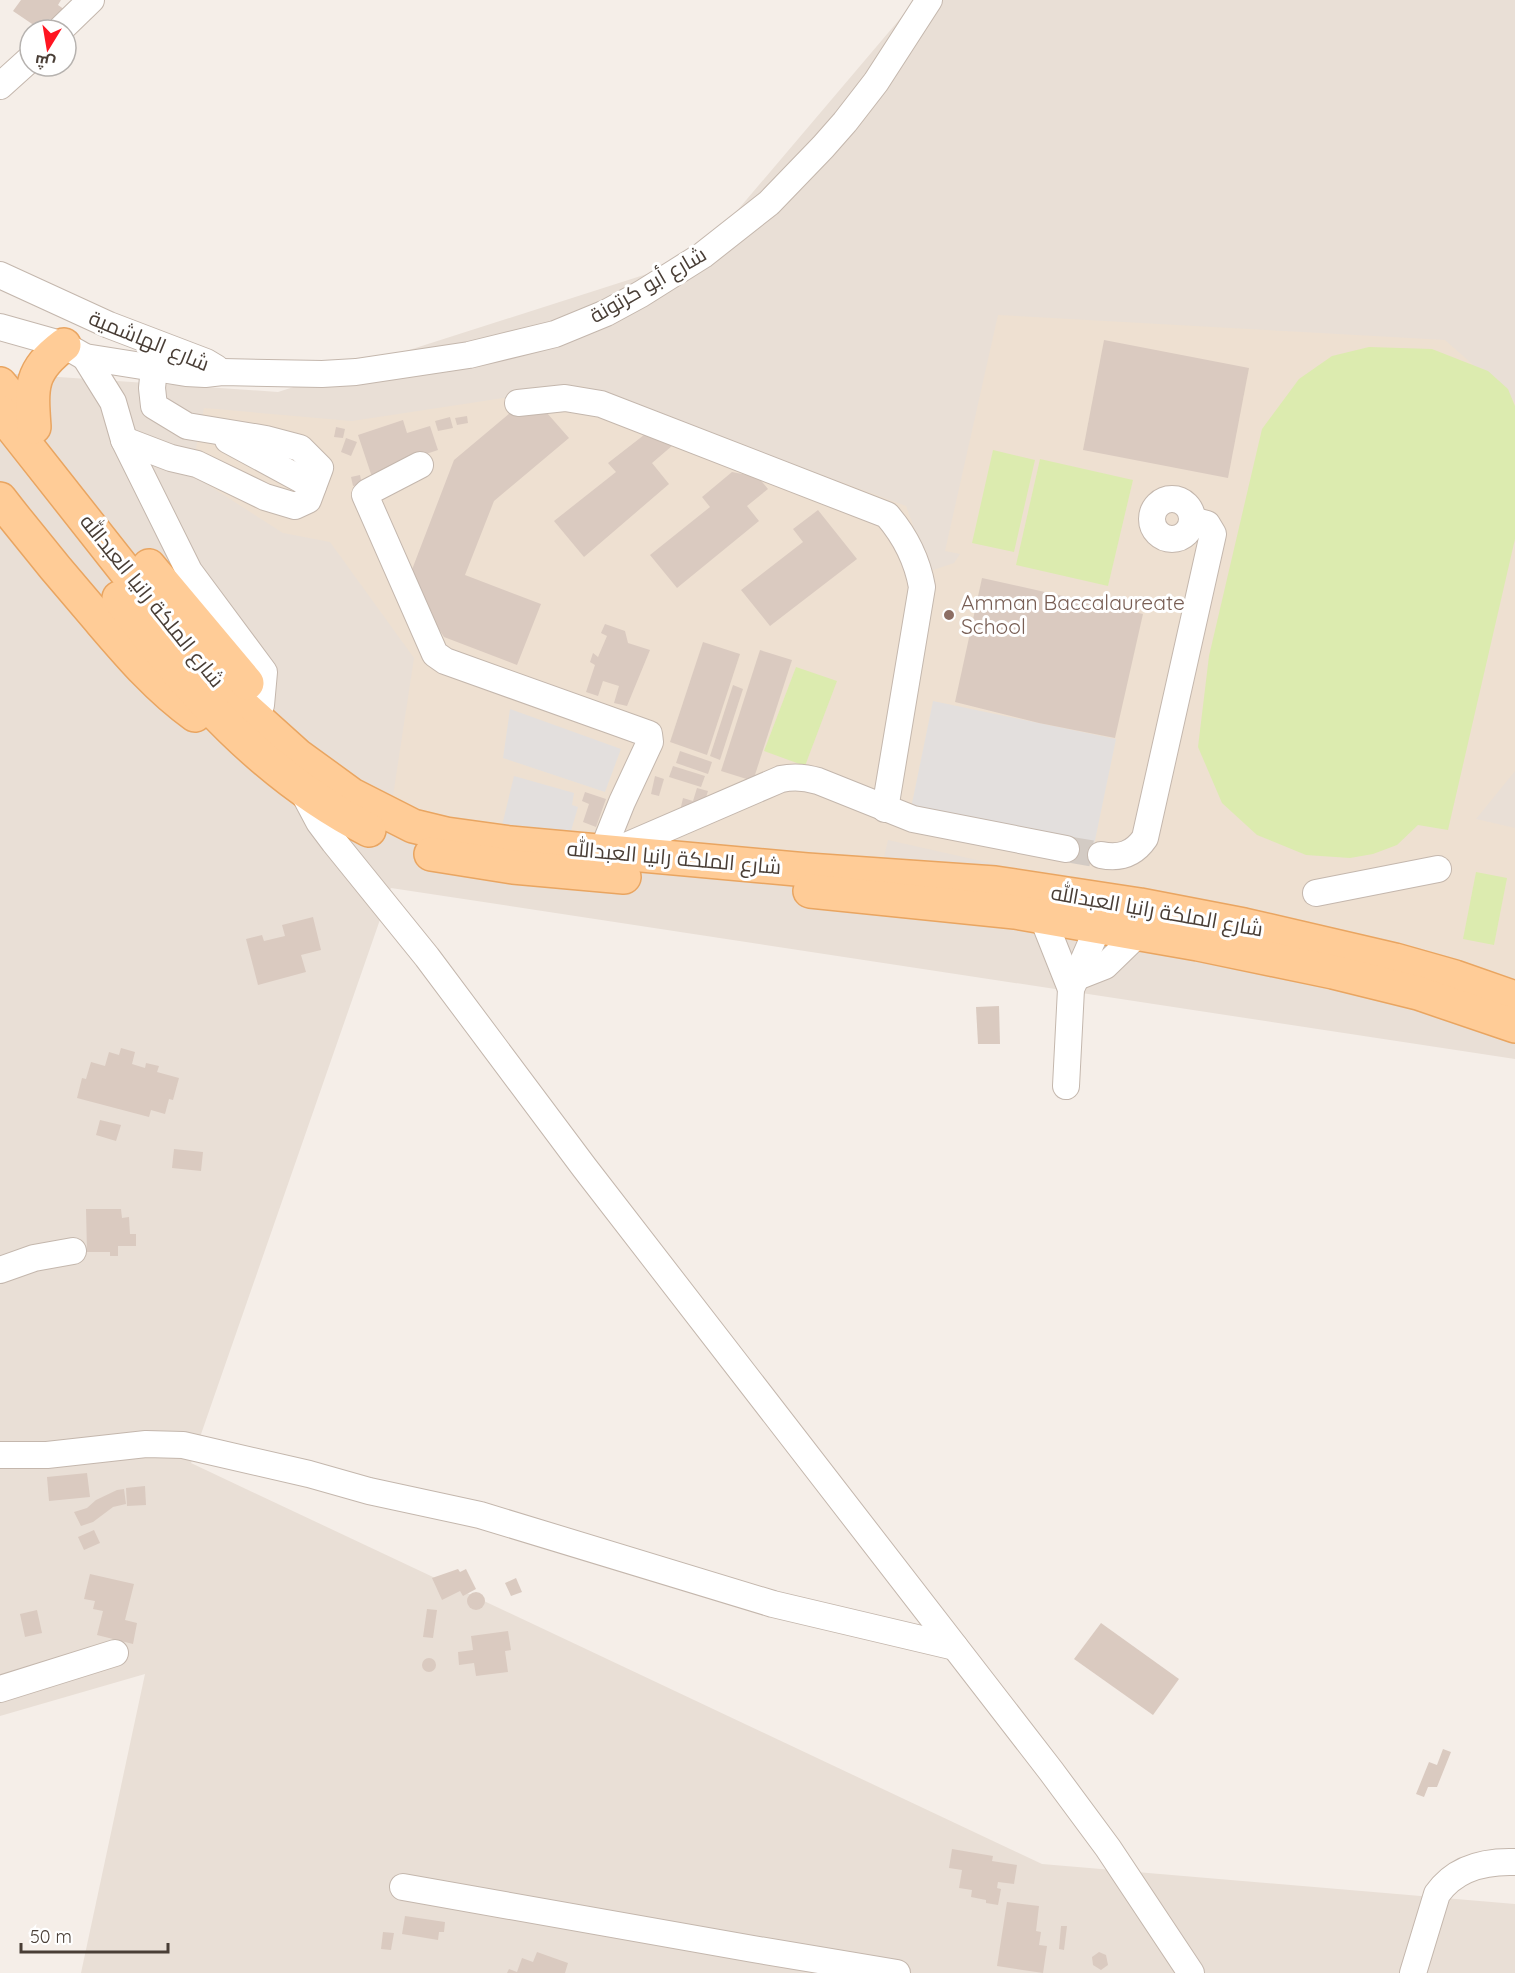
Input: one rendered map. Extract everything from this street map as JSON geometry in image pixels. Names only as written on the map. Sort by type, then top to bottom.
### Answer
[{"type":"main road","points":[[34,426],[32,400],[37,374],[46,358],[74,351]]},
{"type":"main road","points":[[0,384],[252,689],[265,732],[207,724],[176,702],[123,648],[62,577],[0,499]]},
{"type":"main road","name":"شارع الملكة رانيا العبدالله","points":[[0,412],[187,649],[265,732],[352,795],[413,826],[427,831],[475,839],[606,852],[995,883],[1140,905],[1265,930],[1395,960],[1455,977],[1515,998]]},
{"type":"main road","name":"شارع الملكة رانيا العبدالله","points":[[0,441],[152,642],[228,728],[265,732]]},
{"type":"main road","name":"شارع الملكة رانيا العبدالله","points":[[265,732],[302,790],[352,821],[412,849],[472,862],[551,871],[771,888],[1042,916],[1099,925],[1333,972],[1400,988],[1515,1026]]},
{"type":"street","points":[[72,18],[91,0]]},
{"type":"street","name":"شارع أبو كرتونة","points":[[222,372],[322,374],[404,366],[517,345],[555,334],[606,313],[703,255],[769,203],[845,122],[876,82],[929,0]]},
{"type":"street","points":[[0,86],[18,70]]},
{"type":"street","name":"شارع الهاشمية","points":[[0,275],[109,325],[206,362],[222,372]]},
{"type":"street","name":"شارع الهاشمية","points":[[0,327],[74,351],[154,368],[186,373],[222,372]]},
{"type":"street","points":[[74,351],[113,402],[124,440],[189,571],[264,672],[265,732]]},
{"type":"street","points":[[124,440],[171,458],[198,464],[265,497],[295,506],[308,500],[313,486],[212,431],[187,426],[154,406],[152,388],[154,368]]},
{"type":"street","points":[[518,403],[565,398],[601,404],[887,515],[904,536],[916,561],[922,588],[885,809]]},
{"type":"street","points":[[420,465],[365,495],[435,654],[445,661],[648,734],[651,742],[622,802],[606,852]]},
{"type":"street","points":[[1101,855],[1113,858],[1128,854],[1145,838],[1213,534],[1207,524],[1192,520]]},
{"type":"street","points":[[152,570],[189,571]]},
{"type":"street","points":[[606,852],[781,779],[792,777],[818,781],[885,809],[922,821],[1066,849]]},
{"type":"street","points":[[302,790],[333,842],[433,964],[591,1176],[989,1688],[1108,1848],[1191,1973]]},
{"type":"street","points":[[1316,893],[1438,869]]},
{"type":"street","points":[[1042,916],[1074,983]]},
{"type":"street","points":[[1066,1086],[1074,983],[1099,925]]},
{"type":"street","points":[[1074,983],[1105,966],[1139,933]]},
{"type":"street","points":[[0,1270],[34,1258],[73,1251]]},
{"type":"street","points":[[0,1455],[47,1455],[146,1444],[183,1444],[369,1491],[480,1515],[773,1604],[955,1647]]},
{"type":"street","points":[[0,1689],[115,1653]]},
{"type":"street","points":[[1413,1973],[1437,1894],[1445,1882],[1474,1866],[1515,1862]]},
{"type":"street","points":[[403,1887],[753,1950],[897,1973]]},
{"type":"shaded area","points":[[916,0],[1515,0],[1515,1059],[391,888],[191,1463],[1042,1864],[1515,1904],[1515,1973],[81,1973],[145,1674],[0,1716],[0,373],[278,392],[697,258]]},
{"type":"shaded area","name":"Amman Baccalaureate School","points":[[998,315],[1445,340],[1515,402],[1515,771],[1476,819],[1515,828],[1515,981],[888,840],[881,870],[419,829],[391,809],[414,658],[330,542],[283,533],[191,474],[204,408],[352,421],[582,386],[906,506],[930,571],[954,563],[960,554],[945,551]]},
{"type":"shaded area","points":[[933,701],[1116,739],[1093,850],[910,813]]},
{"type":"shaded area","points":[[510,709],[621,749],[605,792],[503,758]]},
{"type":"shaded area","points":[[514,776],[574,793],[572,805],[578,807],[566,848],[499,838]]},
{"type":"green space","points":[[1369,347],[1432,349],[1488,371],[1508,389],[1515,406],[1515,539],[1448,830],[1418,825],[1397,845],[1373,854],[1350,858],[1306,855],[1257,835],[1222,803],[1198,747],[1209,656],[1262,429],[1299,379],[1332,356]]},
{"type":"green space","points":[[993,450],[1035,460],[1014,552],[972,543]]},
{"type":"green space","points":[[1040,459],[1133,480],[1108,586],[1016,565]]},
{"type":"green space","points":[[796,667],[837,681],[805,766],[764,751]]},
{"type":"green space","points":[[1476,872],[1507,878],[1494,945],[1463,939]]},
{"type":"building","points":[[21,0],[61,0],[58,5],[68,12],[64,18],[23,18],[13,11]]},
{"type":"building","points":[[1104,340],[1249,368],[1228,478],[1083,450]]},
{"type":"building","points":[[510,413],[547,413],[569,438],[494,501],[465,575],[541,604],[517,665],[444,637],[408,580],[454,460]]},
{"type":"building","points":[[467,416],[468,423],[457,425],[455,418]]},
{"type":"building","points":[[450,417],[453,428],[438,431],[435,421]]},
{"type":"building","points":[[403,420],[407,433],[430,426],[438,450],[408,460],[373,480],[358,435]]},
{"type":"building","points":[[336,427],[345,429],[343,438],[334,437]]},
{"type":"building","points":[[644,435],[673,445],[652,463],[669,484],[584,557],[554,521],[616,472],[608,463]]},
{"type":"building","points":[[346,438],[357,442],[351,456],[341,452]]},
{"type":"building","points":[[732,472],[758,477],[768,489],[747,506],[759,521],[677,588],[650,555],[710,507],[702,497]]},
{"type":"building","points":[[360,475],[362,484],[353,486],[351,477]]},
{"type":"building","points":[[818,510],[857,559],[770,626],[741,590],[803,542],[793,529]]},
{"type":"building","points":[[982,578],[1143,614],[1115,738],[1039,723],[955,702]]},
{"type":"building","points":[[605,624],[625,631],[628,643],[650,650],[627,706],[614,703],[619,686],[603,681],[598,696],[586,692],[595,665],[590,662],[593,653],[598,657],[607,636],[601,633]]},
{"type":"building","points":[[703,642],[740,654],[707,755],[670,742]]},
{"type":"building","points":[[760,650],[792,660],[753,781],[721,771]]},
{"type":"building","points":[[733,685],[743,689],[720,760],[710,756]]},
{"type":"building","points":[[680,751],[712,762],[708,774],[676,763]]},
{"type":"building","points":[[673,766],[705,776],[701,787],[669,777]]},
{"type":"building","points":[[655,776],[664,779],[659,796],[651,794]]},
{"type":"building","points":[[697,788],[708,791],[702,810],[680,811],[683,798],[693,801]]},
{"type":"building","points":[[585,792],[606,799],[596,827],[583,822],[589,804],[582,801]]},
{"type":"building","points":[[313,917],[321,950],[301,955],[306,972],[258,985],[246,939],[262,935],[264,941],[285,936],[282,925]]},
{"type":"building","points":[[999,1006],[1000,1044],[978,1044],[976,1007]]},
{"type":"building","points":[[121,1048],[135,1052],[132,1064],[145,1068],[146,1063],[159,1066],[157,1072],[179,1078],[173,1100],[169,1099],[165,1114],[151,1110],[149,1117],[77,1098],[82,1078],[86,1079],[91,1062],[105,1066],[109,1052],[119,1055]]},
{"type":"building","points":[[100,1120],[121,1125],[116,1141],[96,1135]]},
{"type":"building","points":[[174,1149],[203,1152],[201,1171],[172,1168]]},
{"type":"building","points":[[86,1209],[121,1209],[122,1218],[129,1217],[130,1234],[136,1234],[136,1246],[118,1246],[118,1256],[110,1256],[110,1252],[87,1252]]},
{"type":"building","points":[[87,1473],[90,1497],[49,1501],[47,1477]]},
{"type":"building","points":[[145,1486],[146,1505],[127,1506],[126,1488]]},
{"type":"building","points":[[124,1489],[126,1504],[113,1507],[93,1522],[81,1526],[74,1512],[87,1508],[96,1500],[117,1490]]},
{"type":"building","points":[[94,1530],[100,1543],[84,1550],[78,1537]]},
{"type":"building","points":[[458,1569],[460,1572],[466,1569],[476,1589],[463,1596],[460,1591],[442,1600],[432,1578]]},
{"type":"building","points":[[90,1574],[134,1584],[125,1620],[137,1623],[133,1644],[97,1635],[103,1611],[93,1609],[95,1601],[84,1599]]},
{"type":"building","points":[[516,1578],[522,1592],[511,1596],[505,1583]]},
{"type":"building","points":[[476,1592],[482,1595],[485,1601],[482,1607],[476,1610],[470,1607],[467,1601],[470,1595]]},
{"type":"building","points":[[427,1609],[437,1610],[433,1638],[423,1637]]},
{"type":"building","points":[[37,1610],[42,1633],[25,1637],[20,1614]]},
{"type":"building","points":[[1101,1623],[1179,1679],[1153,1715],[1074,1659]]},
{"type":"building","points":[[508,1631],[511,1650],[505,1651],[508,1672],[476,1676],[474,1663],[459,1665],[458,1652],[473,1650],[471,1636]]},
{"type":"building","points":[[429,1658],[434,1660],[436,1665],[434,1670],[429,1672],[424,1670],[422,1665],[424,1660]]},
{"type":"building","points":[[1443,1749],[1451,1752],[1437,1787],[1428,1787],[1424,1797],[1416,1794],[1429,1762],[1437,1765]]},
{"type":"building","points":[[952,1849],[993,1856],[992,1861],[1017,1865],[1014,1884],[998,1882],[997,1888],[1001,1889],[998,1905],[971,1897],[972,1890],[959,1888],[962,1870],[949,1868]]},
{"type":"building","points":[[1007,1902],[1039,1906],[1036,1931],[1041,1932],[1039,1945],[1047,1946],[1043,1973],[997,1966]]},
{"type":"building","points":[[405,1916],[445,1922],[444,1932],[439,1932],[438,1940],[402,1934]]},
{"type":"building","points":[[1061,1926],[1067,1926],[1064,1950],[1059,1949]]},
{"type":"building","points":[[383,1932],[394,1933],[391,1950],[381,1949]]},
{"type":"building","points":[[537,1952],[568,1963],[565,1973],[507,1973],[509,1969],[517,1972],[522,1958],[533,1962]]},
{"type":"building","points":[[1099,1952],[1106,1955],[1108,1965],[1101,1970],[1093,1965],[1092,1957]]},
{"type":"tunnel","points":[[1066,849],[1101,855]]},
{"type":"place","name":"Amman Baccalaureate School","points":[[949,615]]}]
